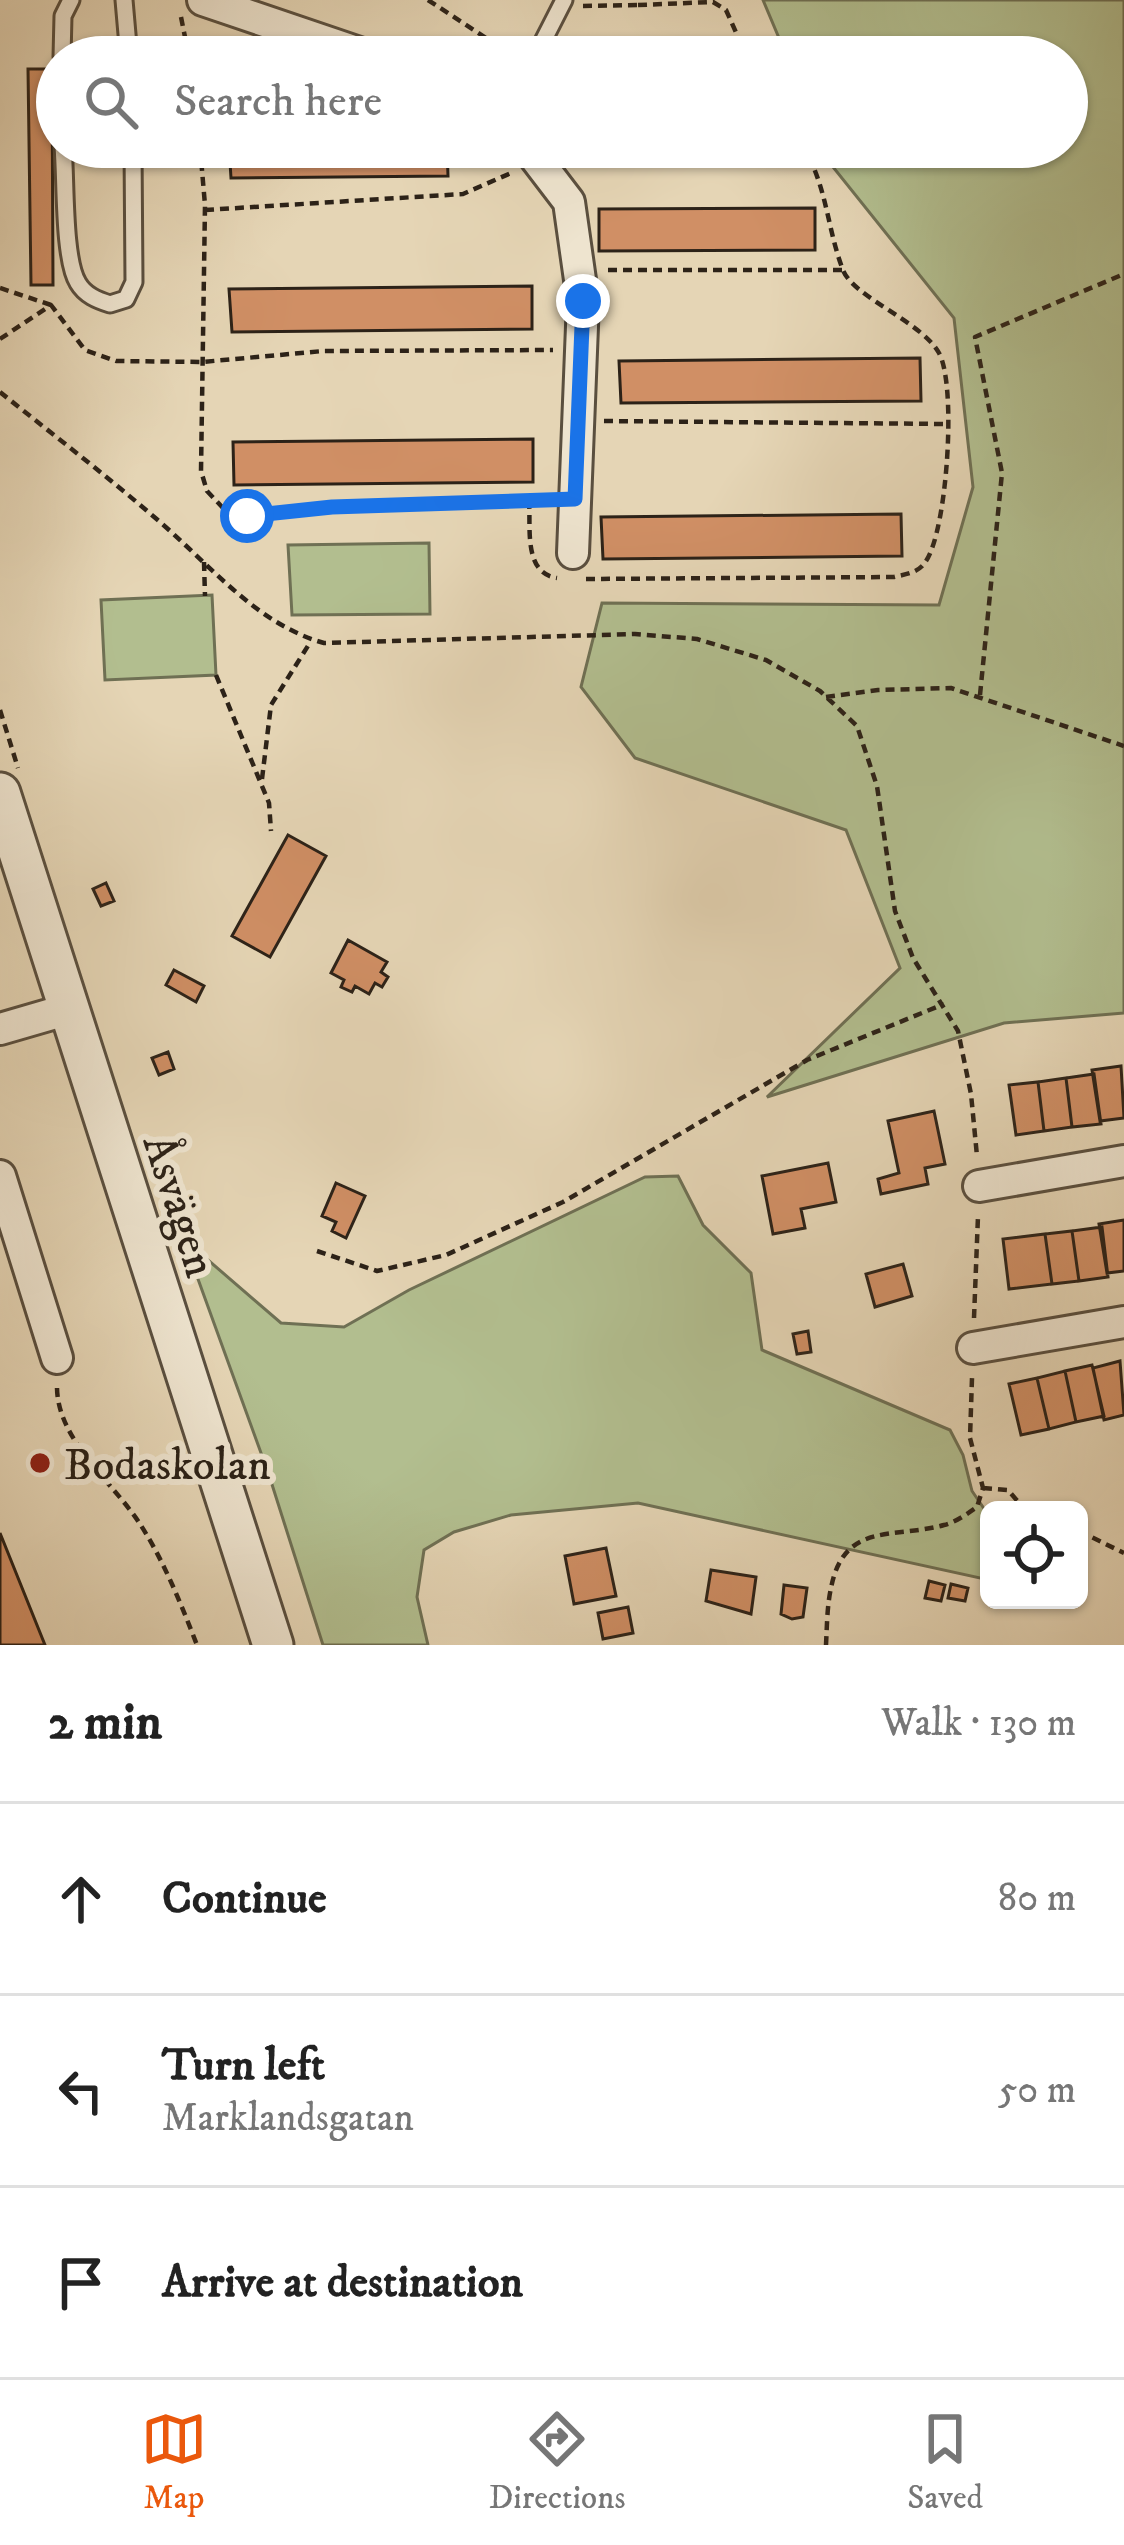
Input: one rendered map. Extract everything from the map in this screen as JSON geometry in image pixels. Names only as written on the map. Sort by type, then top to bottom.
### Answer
[{"type":"street","points":[[191,6],[297,36]]},
{"type":"street","points":[[543,168],[569,202],[583,301],[574,570]]},
{"type":"street","name":"Åsvägen","points":[[0,793],[273,1645]]},
{"type":"street","points":[[0,1029],[69,1009]]},
{"type":"street","points":[[979,1186],[1124,1161]]},
{"type":"street","points":[[2,1184],[57,1358]]},
{"type":"street","points":[[973,1348],[1124,1322]]},
{"type":"lane","points":[[63,36],[63,16],[71,0]]},
{"type":"lane","points":[[124,0],[127,36]]},
{"type":"lane","points":[[546,36],[562,3]]},
{"type":"lane","points":[[64,168],[70,264],[79,286],[110,304],[126,299],[134,282],[133,168]]},
{"type":"path","points":[[428,0],[483,36]]},
{"type":"path","points":[[562,3],[713,2],[726,10],[738,36]]},
{"type":"path","points":[[190,36],[191,6]]},
{"type":"path","points":[[202,168],[201,471],[207,490],[224,508],[247,516],[332,507],[575,499]]},
{"type":"path","points":[[205,209],[463,194],[507,168]]},
{"type":"path","points":[[530,500],[533,565],[544,576],[574,570],[894,577],[916,572],[927,561],[942,518],[947,424],[944,364],[932,342],[843,270],[830,213],[812,168]]},
{"type":"path","points":[[579,270],[843,270]]},
{"type":"path","points":[[980,695],[1002,473],[975,337],[1124,274]]},
{"type":"path","points":[[0,288],[51,305],[86,350],[116,361],[202,362],[323,351],[581,350]]},
{"type":"path","points":[[0,339],[51,305]]},
{"type":"path","points":[[0,392],[294,635],[324,644],[634,634],[698,639],[766,660],[826,697],[857,726],[877,786],[895,910],[913,958],[958,1030],[967,1065],[979,1186],[970,1438],[983,1487],[977,1507],[951,1524],[878,1533],[848,1547],[831,1584],[826,1645]]},
{"type":"path","points":[[578,421],[947,424]]},
{"type":"path","points":[[204,562],[205,596]]},
{"type":"path","points":[[262,785],[271,705],[312,640]]},
{"type":"path","points":[[216,675],[269,803],[271,831]]},
{"type":"path","points":[[826,697],[951,688],[1124,746]]},
{"type":"path","points":[[317,1251],[377,1271],[446,1255],[562,1202],[807,1060],[944,1004]]},
{"type":"path","points":[[57,1358],[58,1400],[69,1432],[140,1523],[196,1645]]},
{"type":"path","points":[[983,1487],[1008,1490],[1017,1501]]},
{"type":"path","points":[[1088,1535],[1124,1553]]},
{"type":"green space","points":[[763,0],[1124,0],[1124,1013],[1004,1023],[767,1097],[900,968],[846,830],[635,758],[581,687],[602,603],[939,605],[973,487],[954,318],[834,168],[1088,168],[1088,36],[778,36]]},
{"type":"green space","points":[[429,543],[430,614],[292,615],[288,545]]},
{"type":"green space","points":[[212,595],[216,675],[105,680],[101,600]]},
{"type":"green space","points":[[678,1176],[703,1225],[751,1273],[762,1350],[950,1430],[980,1503],[980,1578],[638,1503],[511,1515],[454,1532],[424,1550],[417,1597],[428,1645],[323,1645],[269,1475],[194,1268],[201,1254],[281,1323],[344,1327],[409,1290],[645,1177]]},
{"type":"building","points":[[28,69],[36,69],[36,168],[52,168],[53,285],[31,285]]},
{"type":"building","points":[[230,168],[448,168],[448,176],[231,178]]},
{"type":"building","points":[[815,208],[815,250],[599,251],[599,209]]},
{"type":"building","points":[[532,286],[532,329],[232,332],[229,289]]},
{"type":"building","points":[[920,358],[921,401],[621,403],[619,361]]},
{"type":"building","points":[[533,439],[533,482],[234,485],[233,442]]},
{"type":"building","points":[[901,514],[902,556],[603,559],[601,517]]},
{"type":"building","points":[[288,835],[326,856],[270,957],[232,936]]},
{"type":"building","points":[[106,883],[114,901],[101,906],[93,889]]},
{"type":"building","points":[[348,940],[387,962],[381,972],[388,977],[382,987],[375,983],[369,994],[355,986],[352,992],[341,987],[344,980],[331,973]]},
{"type":"building","points":[[174,970],[204,986],[196,1002],[166,985]]},
{"type":"building","points":[[168,1052],[174,1069],[159,1075],[152,1058]]},
{"type":"building","points":[[1121,1066],[1124,1118],[1100,1121],[1092,1070]]},
{"type":"building","points":[[1094,1074],[1101,1124],[1072,1127],[1066,1078]]},
{"type":"building","points":[[1066,1078],[1072,1127],[1044,1131],[1038,1082]]},
{"type":"building","points":[[1038,1082],[1044,1131],[1016,1135],[1009,1085]]},
{"type":"building","points":[[934,1111],[945,1164],[925,1168],[928,1184],[881,1194],[878,1179],[899,1173],[888,1121]]},
{"type":"building","points":[[828,1163],[836,1202],[801,1209],[805,1228],[773,1234],[762,1176]]},
{"type":"building","points":[[336,1183],[365,1196],[346,1238],[332,1231],[336,1222],[322,1216]]},
{"type":"building","points":[[1124,1220],[1124,1271],[1107,1273],[1099,1224]]},
{"type":"building","points":[[1102,1227],[1108,1277],[1079,1281],[1072,1231]]},
{"type":"building","points":[[1072,1231],[1079,1281],[1052,1284],[1045,1234]]},
{"type":"building","points":[[1045,1234],[1052,1284],[1009,1289],[1003,1239]]},
{"type":"building","points":[[903,1264],[912,1296],[875,1307],[866,1274]]},
{"type":"building","points":[[808,1331],[811,1352],[797,1354],[793,1334]]},
{"type":"building","points":[[1120,1361],[1124,1415],[1104,1420],[1093,1368]]},
{"type":"building","points":[[1092,1365],[1104,1416],[1076,1422],[1065,1371]]},
{"type":"building","points":[[1065,1371],[1076,1422],[1049,1429],[1037,1378]]},
{"type":"building","points":[[1037,1378],[1049,1429],[1021,1435],[1009,1384]]},
{"type":"building","points":[[0,1533],[45,1645],[0,1645]]},
{"type":"building","points":[[606,1548],[616,1596],[574,1604],[565,1556]]},
{"type":"building","points":[[711,1570],[756,1577],[751,1614],[706,1601]]},
{"type":"building","points":[[929,1581],[945,1585],[941,1601],[925,1598]]},
{"type":"building","points":[[951,1584],[968,1588],[965,1601],[948,1598]]},
{"type":"building","points":[[784,1585],[807,1588],[803,1617],[781,1614]]},
{"type":"building","points":[[628,1607],[633,1633],[603,1639],[598,1613]]},
{"type":"place","name":"Bodaskolan","points":[[40,1463]]},
{"type":"route","points":[[247,516],[332,507],[575,499],[583,301]]}]
